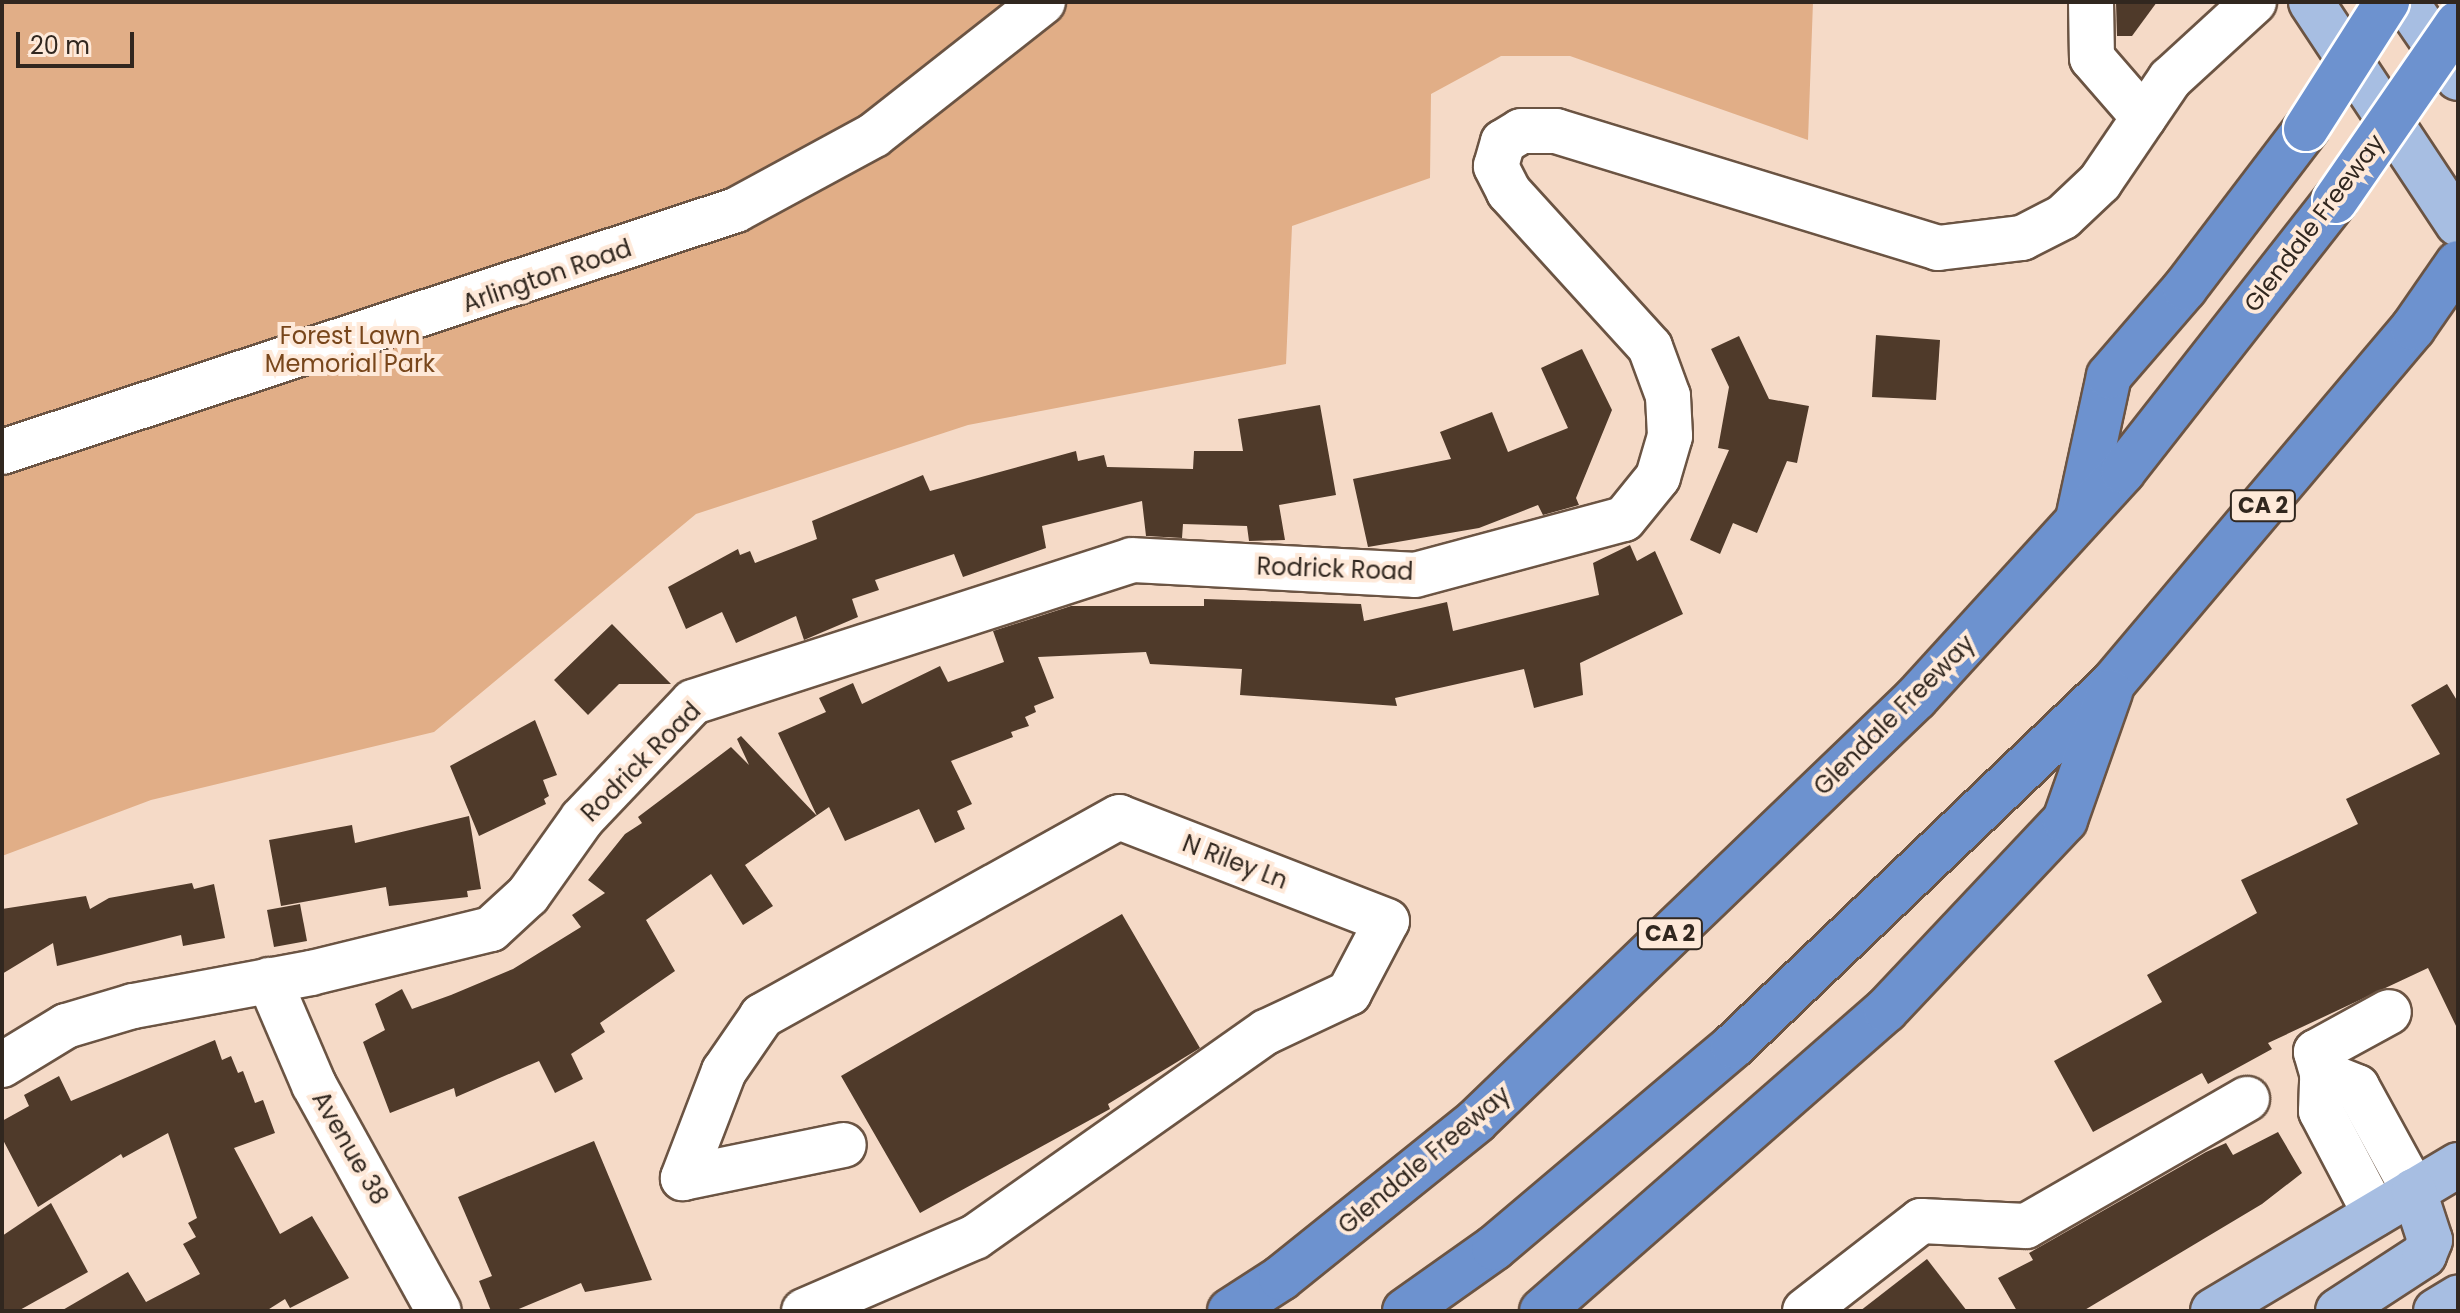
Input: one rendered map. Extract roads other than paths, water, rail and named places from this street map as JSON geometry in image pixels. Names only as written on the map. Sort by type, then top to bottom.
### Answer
[{"type":"highway","points":[[2078,521],[2109,376],[2185,288],[2306,129],[2387,2]]},
{"type":"highway","name":"Glendale Freeway","points":[[1230,1311],[1281,1278],[1476,1121],[1916,698],[2078,521],[2335,201],[2458,23]]},
{"type":"highway","name":"CA 2","points":[[1405,1311],[1494,1248],[1733,1046],[2113,683],[2413,328],[2458,263]]},
{"type":"highway","points":[[1542,1311],[1886,1010],[2065,820],[2113,683]]},
{"type":"main road","points":[[2311,2],[2458,224]]},
{"type":"main road","points":[[2406,2],[2458,78]]},
{"type":"main road","points":[[2213,1311],[2458,1165]]},
{"type":"main road","points":[[2338,1311],[2424,1255],[2430,1240],[2414,1191]]},
{"type":"main road","points":[[2436,1311],[2458,1298]]},
{"type":"street","name":"Arlington Road","points":[[2,452],[736,210],[874,135],[1043,2]]},
{"type":"street","points":[[2091,2],[2092,58],[2144,118]]},
{"type":"street","name":"Rodrick Road","points":[[2,1065],[66,1026],[133,1006],[269,980],[491,929],[528,895],[582,819],[693,702],[1132,560],[1415,575],[1624,519],[1658,477],[1670,436],[1668,396],[1650,347],[1509,192],[1496,166],[1503,142],[1521,131],[1556,131],[1938,248],[2022,238],[2063,217],[2100,182],[2170,79],[2254,2]]},
{"type":"street","name":"N Riley Ln","points":[[804,1311],[975,1237],[1266,1032],[1349,993],[1387,921],[1119,817],[762,1016],[724,1071],[683,1178],[844,1145]]},
{"type":"street","name":"Avenue 38","points":[[269,980],[314,1085],[439,1311]]},
{"type":"street","points":[[2375,1214],[2321,1111],[2322,1073],[2316,1052],[2389,1012]]},
{"type":"street","points":[[2322,1073],[2357,1087],[2414,1191]]},
{"type":"street","points":[[1805,1311],[1921,1221],[2026,1226],[2247,1099]]},
{"type":"park label","name":"Forest Lawn Memorial Park","points":[[350,350]]}]
